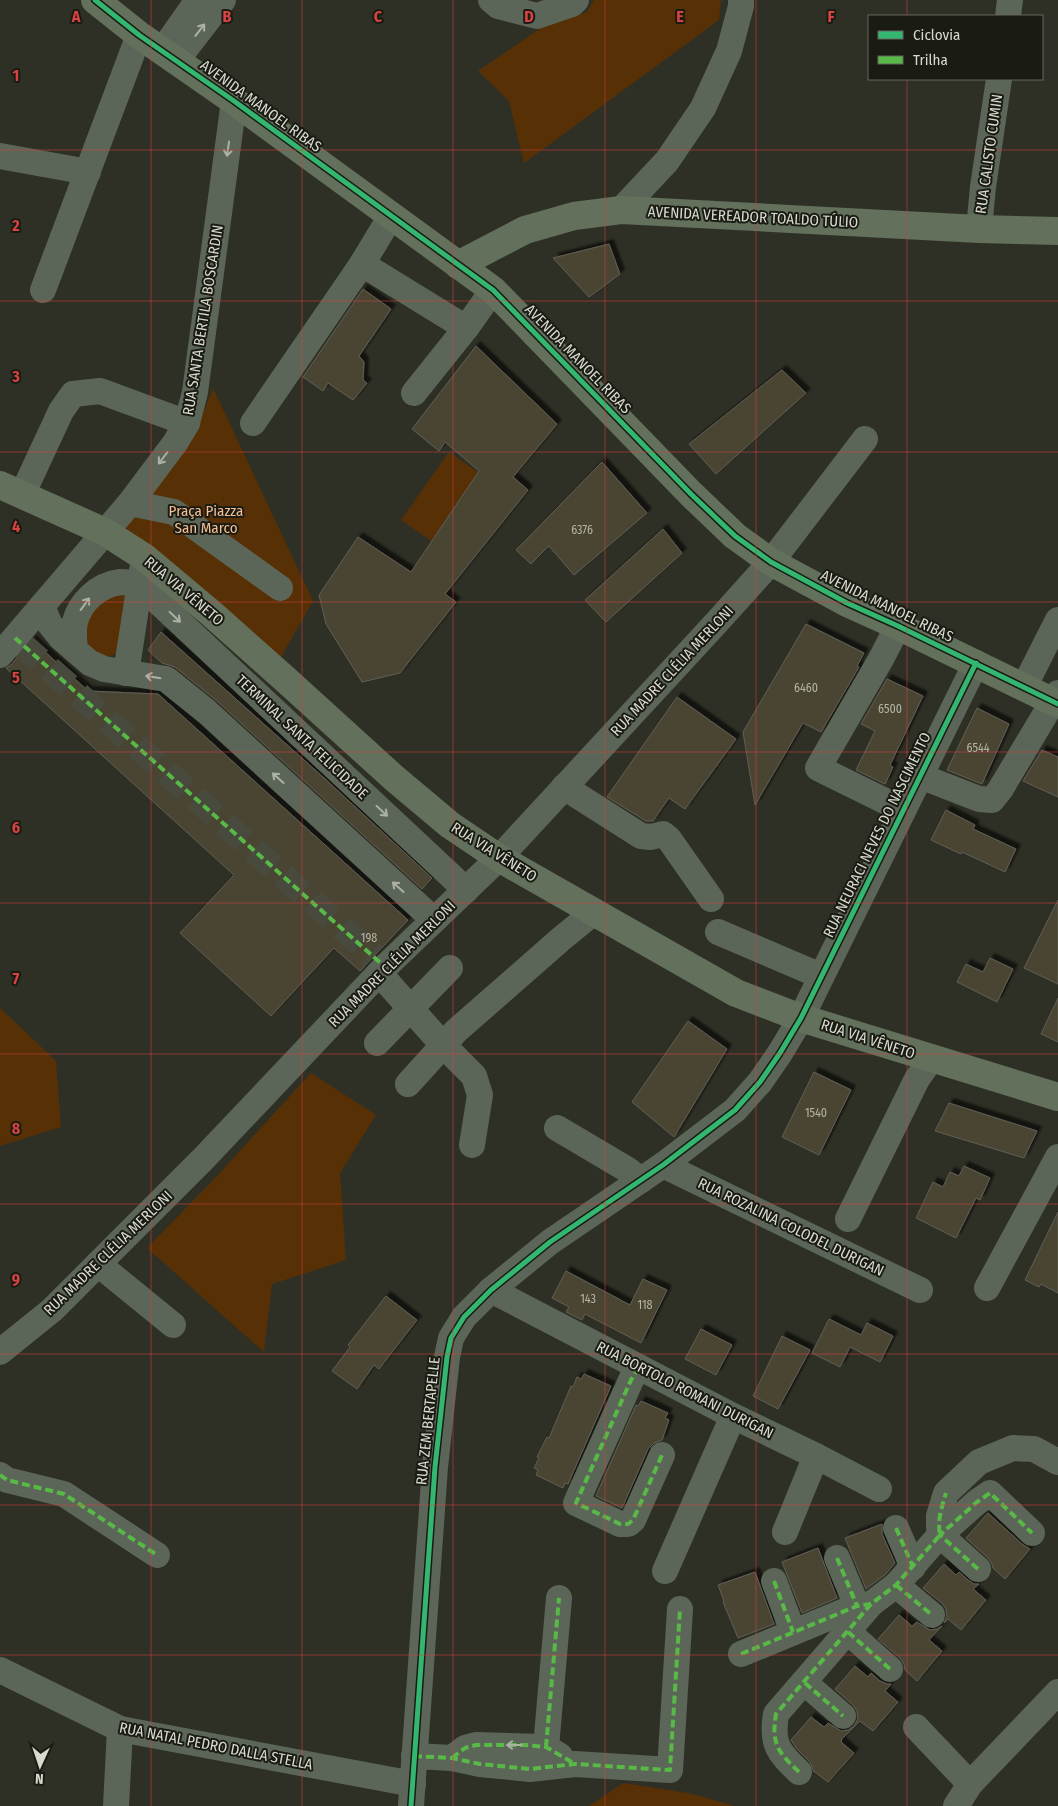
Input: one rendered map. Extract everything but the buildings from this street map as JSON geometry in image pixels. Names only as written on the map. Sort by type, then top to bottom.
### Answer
[{"type":"main road","name":"AVENIDA MANOEL RIBAS","points":[[95,0],[139,35],[234,100],[493,290],[691,494],[735,536],[770,562],[847,603],[1024,687],[1056,699]]},
{"type":"main road","name":"AVENIDA VEREADOR TOALDO TÚLIO","points":[[458,265],[525,230],[574,216],[621,210],[979,229],[1058,231]]},
{"type":"main road","name":"RUA VIA VÊNETO","points":[[11,490],[105,532],[144,557],[256,653],[394,778],[450,825],[499,858],[736,993],[801,1018],[1058,1097]]},
{"type":"street","points":[[169,56],[198,0]]},
{"type":"street","points":[[169,56],[223,0]]},
{"type":"street","points":[[491,0],[498,6],[537,16],[572,4],[576,0]]},
{"type":"street","points":[[621,210],[667,161],[703,108],[729,51],[742,6],[741,0]]},
{"type":"street","points":[[1008,15],[1009,0]]},
{"type":"street","points":[[43,290],[139,35]]},
{"type":"street","name":"RUA CALISTO CUMIN","points":[[979,229],[983,187],[999,80]]},
{"type":"street","name":"RUA SANTA BERTILA BOSCARDIN","points":[[12,645],[42,606],[130,503],[187,423],[195,392],[234,100]]},
{"type":"street","points":[[0,156],[88,172]]},
{"type":"street","points":[[253,423],[362,264],[391,216]]},
{"type":"street","points":[[362,264],[466,328]]},
{"type":"street","points":[[414,392],[466,328],[493,290]]},
{"type":"street","points":[[11,490],[73,394],[100,391],[187,423]]},
{"type":"street","name":"RUA MADRE CLÉLIA MERLONI","points":[[0,1352],[52,1310],[204,1158],[380,965],[434,920],[499,858],[711,629],[770,562],[864,439]]},
{"type":"street","points":[[130,503],[174,512],[280,588]]},
{"type":"street","points":[[126,673],[144,557]]},
{"type":"street","points":[[75,650],[75,622],[81,608],[91,595],[104,587],[120,582],[139,584]]},
{"type":"street","name":"TERMINAL SANTA FELICIDADE","points":[[139,584],[466,890]]},
{"type":"street","points":[[42,606],[50,623],[61,638],[83,658],[98,667],[166,679],[207,712],[434,920]]},
{"type":"street","points":[[1024,687],[1050,656],[1058,620]]},
{"type":"street","points":[[898,626],[818,768],[889,803],[902,812]]},
{"type":"street","name":"RUA NEURACI NEVES DO NASCIMENTO","points":[[801,1018],[976,663]]},
{"type":"street","points":[[920,776],[978,799],[992,800],[1056,699]]},
{"type":"street","points":[[564,787],[641,836],[651,837],[663,834],[669,839],[711,899]]},
{"type":"street","points":[[408,1084],[443,1044],[594,912]]},
{"type":"street","points":[[718,932],[821,976]]},
{"type":"street","points":[[380,965],[410,1008],[474,1076],[480,1095],[472,1145]]},
{"type":"street","points":[[377,1043],[450,968]]},
{"type":"street","name":"RUA ZEM BERTAPELLE","points":[[412,1795],[435,1467],[447,1357],[451,1338],[464,1317],[491,1290],[550,1242],[663,1165],[735,1110],[760,1082],[801,1018]]},
{"type":"street","points":[[848,1219],[917,1079],[931,1058]]},
{"type":"street","points":[[557,1128],[628,1170],[641,1180]]},
{"type":"street","points":[[987,1288],[1058,1157]]},
{"type":"street","name":"RUA ROZALINA COLODEL DURIGAN","points":[[663,1165],[920,1290]]},
{"type":"street","points":[[98,1264],[173,1326]]},
{"type":"street","name":"RUA BORTOLO ROMANI DURIGAN","points":[[491,1290],[733,1416],[879,1489]]},
{"type":"street","points":[[639,1367],[631,1380],[576,1503],[620,1524],[628,1524],[633,1520],[662,1455]]},
{"type":"street","points":[[665,1571],[733,1416]]},
{"type":"street","points":[[978,1569],[940,1535],[938,1527],[939,1516],[946,1493],[979,1462],[1013,1448],[1034,1448],[1058,1462]]},
{"type":"street","points":[[785,1532],[816,1456]]},
{"type":"street","points":[[0,1475],[8,1480],[64,1494],[157,1556]]},
{"type":"street","points":[[741,1654],[864,1605],[904,1576],[940,1535],[990,1493],[1032,1533]]},
{"type":"street","points":[[896,1528],[904,1576],[932,1616]]},
{"type":"street","points":[[837,1558],[864,1605]]},
{"type":"street","points":[[774,1581],[793,1632]]},
{"type":"street","points":[[546,1747],[560,1598]]},
{"type":"street","points":[[799,1772],[782,1756],[773,1733],[776,1714],[848,1632],[864,1605]]},
{"type":"street","points":[[414,1756],[452,1758],[480,1764],[530,1769],[575,1764],[670,1770],[680,1609]]},
{"type":"street","points":[[848,1632],[890,1669]]},
{"type":"street","name":"RUA NATAL PEDRO DALLA STELLA","points":[[0,1670],[120,1729],[412,1795]]},
{"type":"street","points":[[805,1683],[843,1716]]},
{"type":"street","points":[[956,1806],[970,1784],[1058,1692]]},
{"type":"street","points":[[916,1727],[970,1784]]},
{"type":"street","points":[[116,1806],[120,1729]]},
{"type":"street","points":[[452,1758],[465,1748],[476,1745],[546,1747],[575,1764]]},
{"type":"green space","points":[[594,0],[721,0],[719,20],[524,163],[509,101],[478,71],[541,28],[587,12]]},
{"type":"green space","name":"Praça Piazza San Marco","points":[[213,388],[313,601],[278,662],[119,529],[196,432]]},
{"type":"green space","points":[[449,452],[493,483],[446,551],[401,520]]},
{"type":"green space","points":[[126,594],[117,652],[104,656],[84,642],[82,628],[99,597]]},
{"type":"green space","points":[[0,1008],[56,1061],[61,1127],[0,1146]]},
{"type":"green space","points":[[311,1073],[376,1115],[340,1173],[346,1260],[272,1284],[264,1352],[147,1248],[218,1175]]},
{"type":"green space","points":[[623,1783],[688,1793],[735,1806],[589,1806]]},
{"type":"tunnel","points":[[20,643],[374,956]]},
{"type":"marked path","points":[[15,638],[385,967]]},
{"type":"marked path","points":[[639,1367],[631,1380],[576,1503],[620,1524],[628,1524],[633,1520],[662,1455]]},
{"type":"marked path","points":[[0,1475],[7,1480],[64,1494],[157,1555]]},
{"type":"marked path","points":[[799,1772],[786,1759],[778,1747],[775,1733],[776,1714],[871,1604],[896,1585],[940,1535],[940,1519],[946,1493]]},
{"type":"marked path","points":[[978,1569],[940,1535],[990,1493],[1032,1533]]},
{"type":"marked path","points":[[896,1528],[913,1567]]},
{"type":"marked path","points":[[837,1558],[857,1606]]},
{"type":"marked path","points":[[774,1581],[793,1632]]},
{"type":"marked path","points":[[896,1585],[932,1615]]},
{"type":"marked path","points":[[546,1747],[559,1598]]},
{"type":"marked path","points":[[741,1654],[857,1606],[871,1604]]},
{"type":"marked path","points":[[414,1756],[452,1758],[480,1764],[530,1769],[575,1764],[670,1770],[680,1609]]},
{"type":"marked path","points":[[848,1632],[890,1669]]},
{"type":"marked path","points":[[805,1683],[843,1716]]},
{"type":"marked path","points":[[452,1758],[465,1748],[476,1745],[526,1745],[546,1747],[575,1764]]},
{"type":"cycle path","points":[[95,0],[139,35],[234,101],[493,290],[691,494],[735,536],[771,562],[847,603],[1058,704]]},
{"type":"cycle path","points":[[411,1806],[435,1467],[447,1357],[451,1338],[464,1317],[491,1290],[550,1242],[663,1165],[735,1110],[760,1082],[801,1018],[976,663]]}]
